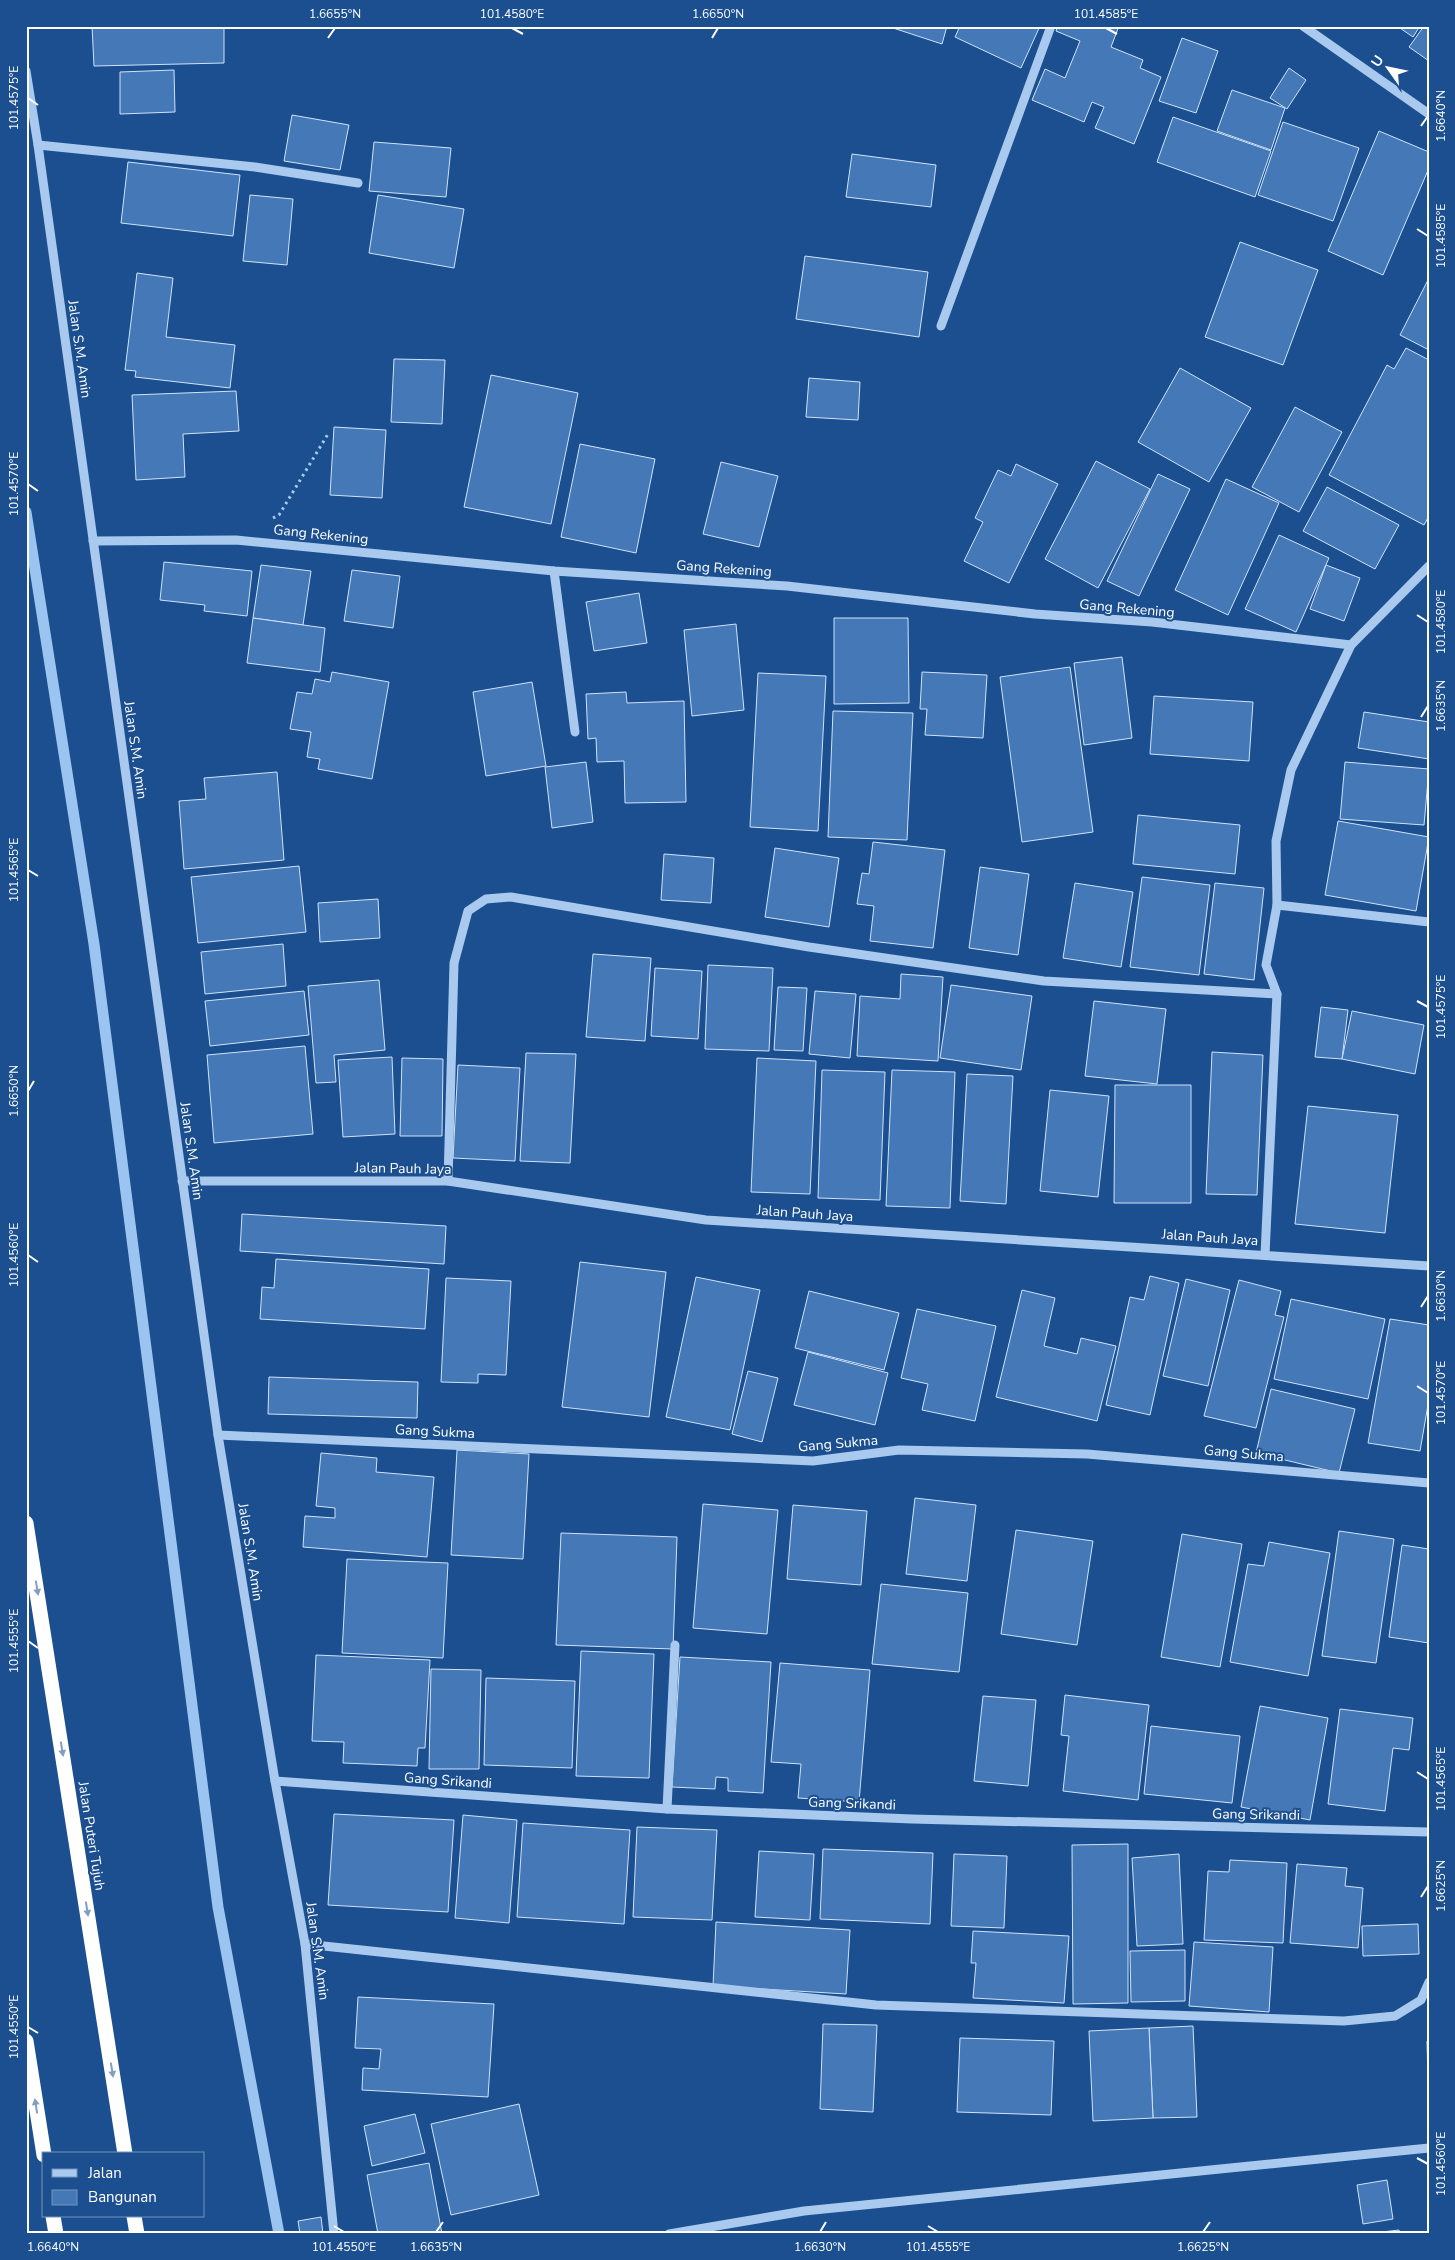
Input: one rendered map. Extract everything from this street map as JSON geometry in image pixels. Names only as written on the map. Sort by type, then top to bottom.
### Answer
[{"type":"highway","name":"Jalan Puteri Tujuh","points":[[26,1523],[125,2152]]},
{"type":"highway","points":[[26,2041],[44,2152]]},
{"type":"highway","points":[[53,2218],[56,2234]]},
{"type":"highway","points":[[134,2218],[137,2234]]},
{"type":"street","points":[[940,326],[1051,26]]},
{"type":"street","points":[[1303,26],[1429,114]]},
{"type":"street","name":"Jalan S.M. Amin","points":[[26,72],[38,145],[218,1435],[275,1781],[306,1944],[334,2234]]},
{"type":"street","points":[[38,145],[255,167],[358,183]]},
{"type":"street","name":"Gang Rekening","points":[[93,541],[236,540],[554,571],[787,586],[1035,614],[1152,622],[1352,645]]},
{"type":"street","points":[[1265,1255],[1277,994],[1266,965],[1277,905],[1276,841],[1291,770],[1352,645],[1429,566]]},
{"type":"street","points":[[554,571],[575,732]]},
{"type":"street","points":[[448,1181],[454,963],[468,911],[486,900],[511,897],[809,947],[1044,981],[1277,994]]},
{"type":"street","points":[[1277,905],[1429,922]]},
{"type":"street","name":"Jalan Pauh Jaya","points":[[182,1180],[448,1181],[706,1220],[1429,1266]]},
{"type":"street","name":"Gang Sukma","points":[[218,1435],[813,1461],[899,1450],[1087,1454],[1429,1483]]},
{"type":"street","points":[[667,1809],[675,1645]]},
{"type":"street","name":"Gang Srikandi","points":[[275,1781],[667,1809],[912,1819],[1429,1832]]},
{"type":"street","points":[[306,1944],[886,2006],[1344,2021],[1395,2016],[1421,2000],[1429,1982]]},
{"type":"street","points":[[669,2234],[804,2211],[1429,2148]]},
{"type":"path","points":[[236,540],[279,515],[328,434]]},
{"type":"building","points":[[92,26],[224,26],[224,63],[94,66]]},
{"type":"building","points":[[887,26],[947,26],[942,44]]},
{"type":"building","points":[[960,26],[1040,26],[1021,68],[955,37]]},
{"type":"building","points":[[1058,26],[1119,26],[1111,47],[1143,60],[1140,68],[1161,77],[1134,144],[1095,128],[1104,107],[1092,102],[1084,122],[1032,100],[1045,69],[1065,78],[1080,41],[1056,31]]},
{"type":"building","points":[[1397,26],[1420,26],[1413,37]]},
{"type":"building","points":[[1424,26],[1429,26],[1429,61],[1409,47]]},
{"type":"building","points":[[1182,38],[1218,51],[1196,113],[1159,101]]},
{"type":"building","points":[[1289,68],[1306,80],[1287,109],[1270,98]]},
{"type":"building","points":[[174,70],[175,112],[120,114],[120,72]]},
{"type":"building","points":[[1232,90],[1285,108],[1271,150],[1217,131]]},
{"type":"building","points":[[292,115],[349,125],[340,170],[284,161]]},
{"type":"building","points":[[1173,117],[1271,151],[1255,197],[1157,162]]},
{"type":"building","points":[[1283,122],[1359,148],[1333,221],[1258,195]]},
{"type":"building","points":[[1379,131],[1429,152],[1429,168],[1383,275],[1328,251]]},
{"type":"building","points":[[374,142],[451,148],[446,197],[369,191]]},
{"type":"building","points":[[852,154],[936,165],[931,207],[846,197]]},
{"type":"building","points":[[128,162],[240,175],[233,236],[121,223]]},
{"type":"building","points":[[250,195],[293,199],[287,265],[243,261]]},
{"type":"building","points":[[378,195],[464,209],[454,268],[369,253]]},
{"type":"building","points":[[1240,242],[1318,270],[1283,365],[1205,337]]},
{"type":"building","points":[[805,256],[928,272],[919,337],[796,319]]},
{"type":"building","points":[[137,273],[173,278],[166,337],[235,345],[230,388],[135,377],[136,371],[125,370]]},
{"type":"building","points":[[1429,278],[1429,350],[1400,335]]},
{"type":"building","points":[[1406,348],[1429,360],[1429,516],[1424,525],[1329,475],[1387,365],[1394,369]]},
{"type":"building","points":[[394,359],[445,360],[442,424],[391,422]]},
{"type":"building","points":[[1180,368],[1251,408],[1209,482],[1138,442]]},
{"type":"building","points":[[491,375],[578,393],[551,524],[464,507]]},
{"type":"building","points":[[809,378],[860,382],[858,420],[806,417]]},
{"type":"building","points":[[236,391],[239,431],[183,434],[185,477],[136,480],[132,395]]},
{"type":"building","points":[[1295,407],[1342,432],[1299,512],[1252,487]]},
{"type":"building","points":[[334,427],[386,430],[382,498],[330,495]]},
{"type":"building","points":[[580,444],[655,459],[636,553],[561,537]]},
{"type":"building","points":[[1096,461],[1150,489],[1098,588],[1045,559]]},
{"type":"building","points":[[721,462],[778,476],[759,547],[703,534]]},
{"type":"building","points":[[1016,464],[1058,484],[1009,583],[964,561],[983,522],[975,518],[998,470],[1011,476]]},
{"type":"building","points":[[1158,474],[1190,489],[1139,596],[1107,581]]},
{"type":"building","points":[[1226,479],[1279,503],[1228,615],[1175,590]]},
{"type":"building","points":[[1327,487],[1399,525],[1375,569],[1303,531]]},
{"type":"building","points":[[1279,535],[1329,558],[1296,632],[1245,609]]},
{"type":"building","points":[[164,562],[252,571],[247,616],[204,611],[205,605],[160,600]]},
{"type":"building","points":[[261,565],[311,571],[303,625],[253,618]]},
{"type":"building","points":[[1326,565],[1360,578],[1344,621],[1310,609]]},
{"type":"building","points":[[352,570],[400,576],[393,628],[344,621]]},
{"type":"building","points":[[639,593],[647,643],[594,651],[586,602]]},
{"type":"building","points":[[253,618],[325,628],[320,672],[247,663]]},
{"type":"building","points":[[834,618],[908,618],[909,703],[834,704]]},
{"type":"building","points":[[736,624],[744,710],[692,716],[684,630]]},
{"type":"building","points":[[1122,657],[1132,738],[1084,745],[1074,663]]},
{"type":"building","points":[[1070,667],[1093,832],[1022,842],[1000,677]]},
{"type":"building","points":[[332,672],[389,682],[372,779],[318,769],[320,759],[307,757],[311,732],[290,729],[297,692],[312,694],[315,679],[330,682]]},
{"type":"building","points":[[922,672],[987,675],[983,738],[925,735],[927,709],[920,709]]},
{"type":"building","points":[[758,673],[826,676],[818,831],[750,827]]},
{"type":"building","points":[[532,682],[546,766],[486,776],[473,692]]},
{"type":"building","points":[[626,692],[627,703],[684,701],[686,802],[625,803],[624,761],[597,762],[596,738],[588,739],[586,694]]},
{"type":"building","points":[[1154,696],[1253,702],[1249,761],[1150,754]]},
{"type":"building","points":[[833,711],[913,713],[907,840],[828,837]]},
{"type":"building","points":[[1364,712],[1429,722],[1429,759],[1358,748]]},
{"type":"building","points":[[586,762],[593,822],[552,828],[545,767]]},
{"type":"building","points":[[1345,762],[1429,769],[1424,825],[1340,819]]},
{"type":"building","points":[[277,772],[284,860],[184,869],[179,801],[206,799],[204,778]]},
{"type":"building","points":[[1138,815],[1240,825],[1235,874],[1133,864]]},
{"type":"building","points":[[1338,821],[1429,837],[1416,911],[1325,895]]},
{"type":"building","points":[[873,842],[945,850],[933,948],[870,941],[874,906],[857,904],[862,873],[869,874]]},
{"type":"building","points":[[775,848],[839,858],[829,927],[765,917]]},
{"type":"building","points":[[664,854],[714,858],[711,903],[661,900]]},
{"type":"building","points":[[299,866],[306,932],[198,943],[191,877]]},
{"type":"building","points":[[980,867],[1029,874],[1018,955],[969,948]]},
{"type":"building","points":[[1142,877],[1210,885],[1199,975],[1130,967]]},
{"type":"building","points":[[1075,883],[1133,892],[1121,967],[1063,958]]},
{"type":"building","points":[[1215,883],[1264,888],[1254,980],[1204,974]]},
{"type":"building","points":[[378,899],[380,938],[320,942],[318,903]]},
{"type":"building","points":[[283,944],[286,986],[205,994],[201,952]]},
{"type":"building","points":[[593,954],[651,958],[645,1041],[586,1037]]},
{"type":"building","points":[[708,965],[773,968],[769,1051],[705,1049]]},
{"type":"building","points":[[655,968],[702,971],[698,1039],[651,1036]]},
{"type":"building","points":[[901,974],[943,977],[938,1061],[857,1056],[860,996],[900,999]]},
{"type":"building","points":[[379,980],[385,1050],[334,1055],[336,1082],[316,1083],[308,986]]},
{"type":"building","points":[[951,985],[1032,996],[1021,1070],[940,1058]]},
{"type":"building","points":[[778,987],[807,988],[803,1051],[774,1050]]},
{"type":"building","points":[[304,991],[309,1035],[210,1046],[205,1001]]},
{"type":"building","points":[[815,991],[856,994],[850,1058],[809,1054]]},
{"type":"building","points":[[1094,1001],[1166,1009],[1157,1084],[1085,1076]]},
{"type":"building","points":[[1321,1007],[1348,1010],[1342,1059],[1315,1057]]},
{"type":"building","points":[[1352,1011],[1424,1025],[1415,1074],[1342,1059]]},
{"type":"building","points":[[305,1046],[313,1134],[214,1143],[207,1055]]},
{"type":"building","points":[[1212,1052],[1263,1055],[1257,1195],[1206,1194]]},
{"type":"building","points":[[526,1053],[576,1054],[570,1163],[520,1161]]},
{"type":"building","points":[[392,1057],[395,1134],[343,1137],[338,1060]]},
{"type":"building","points":[[402,1058],[443,1059],[442,1136],[400,1136]]},
{"type":"building","points":[[757,1058],[816,1061],[810,1194],[751,1192]]},
{"type":"building","points":[[458,1065],[520,1068],[515,1161],[453,1158]]},
{"type":"building","points":[[822,1070],[885,1072],[880,1200],[818,1198]]},
{"type":"building","points":[[892,1070],[955,1072],[950,1208],[886,1206]]},
{"type":"building","points":[[967,1074],[1013,1076],[1006,1204],[960,1201]]},
{"type":"building","points":[[1115,1085],[1191,1085],[1191,1203],[1114,1203]]},
{"type":"building","points":[[1050,1090],[1109,1096],[1098,1197],[1040,1191]]},
{"type":"building","points":[[1308,1106],[1398,1115],[1385,1233],[1295,1224]]},
{"type":"building","points":[[242,1214],[446,1226],[444,1264],[240,1251]]},
{"type":"building","points":[[276,1259],[429,1269],[425,1329],[260,1319],[262,1287],[274,1288]]},
{"type":"building","points":[[580,1262],[666,1272],[649,1417],[562,1407]]},
{"type":"building","points":[[1150,1276],[1179,1283],[1150,1415],[1106,1405],[1130,1297],[1144,1300]]},
{"type":"building","points":[[696,1277],[760,1290],[730,1430],[666,1417]]},
{"type":"building","points":[[446,1278],[511,1281],[506,1375],[478,1374],[478,1383],[441,1382]]},
{"type":"building","points":[[1186,1279],[1230,1290],[1208,1386],[1163,1376]]},
{"type":"building","points":[[1239,1280],[1281,1291],[1275,1315],[1284,1317],[1256,1428],[1204,1416]]},
{"type":"building","points":[[1022,1290],[1055,1298],[1044,1346],[1077,1354],[1081,1338],[1116,1346],[1097,1421],[996,1397]]},
{"type":"building","points":[[809,1291],[899,1313],[884,1370],[795,1348]]},
{"type":"building","points":[[1291,1299],[1385,1319],[1368,1399],[1274,1379]]},
{"type":"building","points":[[917,1309],[996,1326],[975,1421],[922,1410],[928,1384],[901,1378]]},
{"type":"building","points":[[1390,1319],[1429,1325],[1429,1399],[1420,1451],[1368,1443]]},
{"type":"building","points":[[808,1352],[888,1373],[875,1425],[794,1405]]},
{"type":"building","points":[[748,1371],[778,1378],[762,1442],[732,1434]]},
{"type":"building","points":[[269,1377],[418,1382],[417,1418],[268,1414]]},
{"type":"building","points":[[1271,1389],[1355,1409],[1339,1473],[1256,1453]]},
{"type":"building","points":[[457,1450],[529,1454],[523,1559],[451,1555]]},
{"type":"building","points":[[321,1453],[377,1458],[376,1472],[434,1477],[427,1557],[303,1547],[305,1516],[335,1518],[335,1508],[316,1506]]},
{"type":"building","points":[[915,1498],[976,1505],[967,1581],[906,1574]]},
{"type":"building","points":[[703,1504],[778,1510],[767,1634],[693,1628]]},
{"type":"building","points":[[793,1505],[867,1511],[861,1585],[787,1579]]},
{"type":"building","points":[[1016,1530],[1093,1541],[1077,1645],[1001,1634]]},
{"type":"building","points":[[1339,1531],[1394,1539],[1376,1663],[1322,1656]]},
{"type":"building","points":[[561,1533],[677,1537],[673,1649],[556,1645]]},
{"type":"building","points":[[1182,1534],[1242,1544],[1220,1667],[1161,1657]]},
{"type":"building","points":[[1269,1542],[1330,1553],[1308,1676],[1230,1662],[1248,1564],[1264,1566]]},
{"type":"building","points":[[1402,1545],[1429,1549],[1429,1643],[1389,1637]]},
{"type":"building","points":[[347,1559],[448,1563],[443,1658],[342,1653]]},
{"type":"building","points":[[881,1584],[968,1593],[959,1672],[872,1664]]},
{"type":"building","points":[[581,1651],[654,1654],[649,1778],[576,1776]]},
{"type":"building","points":[[316,1655],[430,1660],[425,1748],[418,1748],[417,1766],[343,1763],[344,1742],[312,1741]]},
{"type":"building","points":[[680,1657],[771,1662],[763,1793],[728,1791],[728,1778],[716,1777],[715,1789],[672,1787]]},
{"type":"building","points":[[780,1663],[870,1670],[859,1802],[798,1798],[801,1764],[771,1762]]},
{"type":"building","points":[[431,1669],[481,1670],[479,1769],[429,1769]]},
{"type":"building","points":[[486,1678],[575,1681],[572,1768],[484,1765]]},
{"type":"building","points":[[1065,1695],[1149,1705],[1138,1800],[1063,1791],[1069,1736],[1061,1735]]},
{"type":"building","points":[[983,1696],[1036,1700],[1028,1786],[974,1781]]},
{"type":"building","points":[[1260,1706],[1328,1718],[1310,1820],[1241,1807]]},
{"type":"building","points":[[1340,1709],[1413,1718],[1409,1750],[1393,1748],[1385,1811],[1328,1804]]},
{"type":"building","points":[[1151,1726],[1240,1736],[1232,1803],[1144,1794]]},
{"type":"building","points":[[334,1814],[454,1820],[448,1912],[328,1905]]},
{"type":"building","points":[[463,1815],[517,1820],[509,1923],[455,1918]]},
{"type":"building","points":[[523,1823],[630,1830],[624,1924],[517,1917]]},
{"type":"building","points":[[637,1827],[717,1830],[712,1920],[633,1917]]},
{"type":"building","points":[[1128,1844],[1128,2003],[1073,2004],[1072,1845]]},
{"type":"building","points":[[823,1849],[933,1853],[930,1924],[820,1919]]},
{"type":"building","points":[[759,1851],[814,1854],[810,1920],[755,1917]]},
{"type":"building","points":[[954,1854],[1007,1856],[1004,1928],[951,1926]]},
{"type":"building","points":[[1179,1854],[1183,1944],[1137,1946],[1132,1858]]},
{"type":"building","points":[[1230,1860],[1287,1863],[1283,1943],[1204,1940],[1208,1871],[1229,1872]]},
{"type":"building","points":[[1297,1864],[1347,1868],[1345,1886],[1363,1888],[1358,1948],[1290,1943]]},
{"type":"building","points":[[716,1922],[850,1930],[846,1994],[713,1986]]},
{"type":"building","points":[[1418,1924],[1419,1954],[1363,1956],[1362,1926]]},
{"type":"building","points":[[973,1931],[1069,1936],[1064,2003],[973,1998],[976,1963],[971,1963]]},
{"type":"building","points":[[1194,1942],[1273,1947],[1269,2012],[1189,2006]]},
{"type":"building","points":[[1185,1950],[1185,2001],[1131,2002],[1130,1951]]},
{"type":"building","points":[[358,1997],[494,2004],[488,2097],[362,2090],[363,2068],[379,2069],[381,2049],[355,2048]]},
{"type":"building","points":[[823,2024],[877,2025],[873,2112],[820,2109]]},
{"type":"building","points":[[1193,2026],[1197,2117],[1153,2118],[1149,2028]]},
{"type":"building","points":[[1149,2028],[1153,2118],[1093,2121],[1089,2031]]},
{"type":"building","points":[[960,2038],[1054,2041],[1051,2115],[957,2112]]},
{"type":"building","points":[[1427,2041],[1429,2041],[1429,2080],[1428,2080]]},
{"type":"building","points":[[519,2104],[539,2195],[451,2215],[431,2124]]},
{"type":"building","points":[[415,2114],[425,2153],[372,2166],[364,2126]]},
{"type":"building","points":[[429,2163],[442,2234],[378,2234],[367,2175]]},
{"type":"building","points":[[1387,2180],[1393,2219],[1363,2224],[1357,2185]]},
{"type":"building","points":[[321,2217],[323,2234],[300,2234],[298,2221]]},
{"type":"building","points":[[1399,2230],[1400,2234],[1365,2234]]},
{"type":"waterway","points":[[26,512],[94,944],[218,1907],[279,2234]]}]
